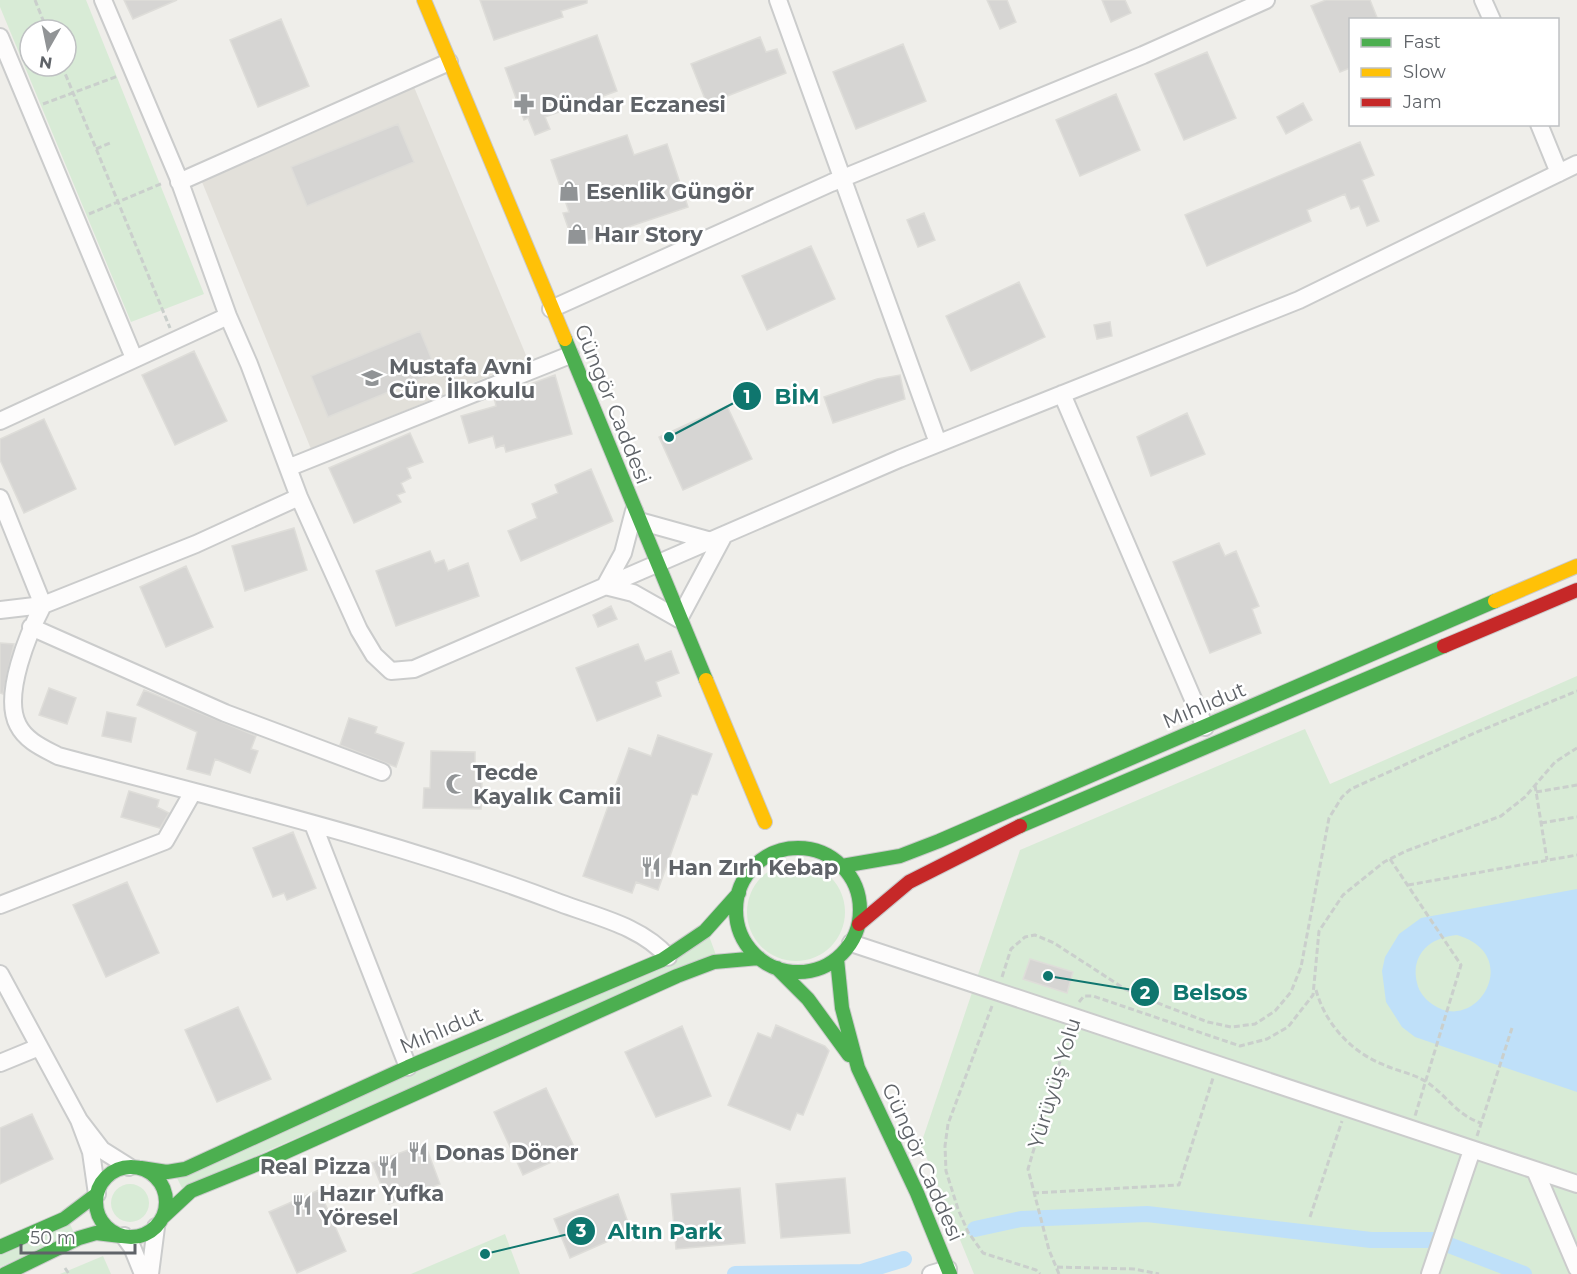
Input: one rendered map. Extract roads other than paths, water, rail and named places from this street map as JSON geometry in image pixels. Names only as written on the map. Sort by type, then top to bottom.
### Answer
[{"type":"main road","name":"Güngör Caddesi","points":[[424,0],[769,834]]},
{"type":"main road","name":"Mıhlıdut","points":[[842,866],[900,856],[1577,566]]},
{"type":"main road","name":"Mıhlıdut","points":[[859,924],[909,882],[1019,826],[1577,590]]},
{"type":"main road","points":[[777,968],[808,971],[837,959],[851,944],[859,924],[860,903],[854,883],[842,866],[824,854],[769,834],[753,869],[739,892],[738,924],[745,943],[759,958],[777,968],[808,999],[858,1068]]},
{"type":"main road","points":[[753,869],[763,859],[783,850],[804,848]]},
{"type":"main road","name":"Mıhlıdut","points":[[135,1168],[167,1172],[185,1169],[408,1067],[668,957],[693,943],[715,924],[739,892]]},
{"type":"main road","points":[[6,1274],[79,1238],[96,1233],[124,1236],[146,1234],[190,1191],[281,1154],[677,976],[714,962],[759,958]]},
{"type":"main road","points":[[837,959],[842,1008],[858,1068]]},
{"type":"main road","name":"Güngör Caddesi","points":[[858,1068],[917,1193],[949,1272]]},
{"type":"main road","points":[[0,1247],[71,1216],[84,1208],[97,1194],[109,1175],[135,1168],[160,1182],[165,1193],[160,1222]]},
{"type":"main road","points":[[97,1194],[96,1205],[105,1225],[124,1236]]},
{"type":"street","points":[[103,0],[178,180],[228,316],[290,467],[299,497],[359,630],[374,655],[391,671],[414,669],[938,443],[1299,300],[1577,164]]},
{"type":"street","points":[[778,0],[938,443]]},
{"type":"street","points":[[551,309],[841,179],[1143,55],[1266,0]]},
{"type":"street","points":[[1483,0],[1491,18]]},
{"type":"street","points":[[0,37],[135,358]]},
{"type":"street","points":[[178,180],[449,62]]},
{"type":"street","points":[[1540,126],[1559,172]]},
{"type":"street","points":[[0,421],[228,316]]},
{"type":"street","points":[[290,467],[570,355]]},
{"type":"street","points":[[1062,394],[1205,727]]},
{"type":"street","points":[[0,610],[43,605],[196,544],[299,497]]},
{"type":"street","points":[[0,498],[43,605]]},
{"type":"street","points":[[605,586],[623,553],[636,516],[718,538]]},
{"type":"street","points":[[605,586],[633,593],[679,619],[718,538]]},
{"type":"street","points":[[43,605],[31,627],[15,682],[14,712],[18,725],[32,742],[58,756],[313,824],[488,875],[644,935],[668,957]]},
{"type":"street","points":[[31,627],[225,713],[382,772]]},
{"type":"street","points":[[0,905],[165,841],[194,792]]},
{"type":"street","points":[[313,824],[408,1067]]},
{"type":"street","points":[[851,944],[1577,1184]]},
{"type":"street","points":[[0,974],[79,1120],[91,1152],[97,1194]]},
{"type":"street","points":[[0,1064],[39,1047]]},
{"type":"street","points":[[79,1120],[102,1150],[135,1168]]},
{"type":"street","points":[[1430,1274],[1472,1150]]},
{"type":"street","points":[[1535,1170],[1577,1268]]},
{"type":"street","points":[[150,1274],[160,1222]]},
{"type":"street","points":[[124,1236],[132,1247],[143,1274]]},
{"type":"street","points":[[931,1274],[949,1272]]},
{"type":"water","points":[[1577,889],[1577,1092],[1415,1037],[1402,1027],[1386,1002],[1382,971],[1385,957],[1399,934],[1421,918]],"holes":[[[1457,935],[1477,945],[1488,959],[1491,974],[1487,989],[1477,1002],[1464,1010],[1448,1011],[1429,1002],[1419,989],[1416,973],[1417,964],[1425,949],[1439,939]]]},
{"type":"waterway","points":[[975,1229],[1021,1219],[1147,1214],[1371,1240],[1436,1240],[1524,1274]]},
{"type":"waterway","points":[[735,1274],[862,1272],[904,1259]]},
{"type":"place","name":"Dündar Eczanesi","points":[[524,104]]},
{"type":"place","name":"Esenlik Güngör","points":[[569,191]]},
{"type":"place","name":"Haır Story","points":[[577,234]]},
{"type":"place","name":"Mustafa Avni Cüre İlkokulu","points":[[372,378]]},
{"type":"place","name":"BİM","points":[[669,437]]},
{"type":"place","name":"Tecde Kayalık Camii","points":[[456,784]]},
{"type":"place","name":"Han Zırh Kebap","points":[[651,867]]},
{"type":"place","name":"Belsos","points":[[1048,976]]},
{"type":"place","name":"Donas Döner","points":[[418,1152]]},
{"type":"place","name":"Real Pizza","points":[[388,1166]]},
{"type":"place","name":"Hazır Yufka Yöresel","points":[[302,1205]]},
{"type":"place","name":"Altın Park","points":[[485,1254]]}]
